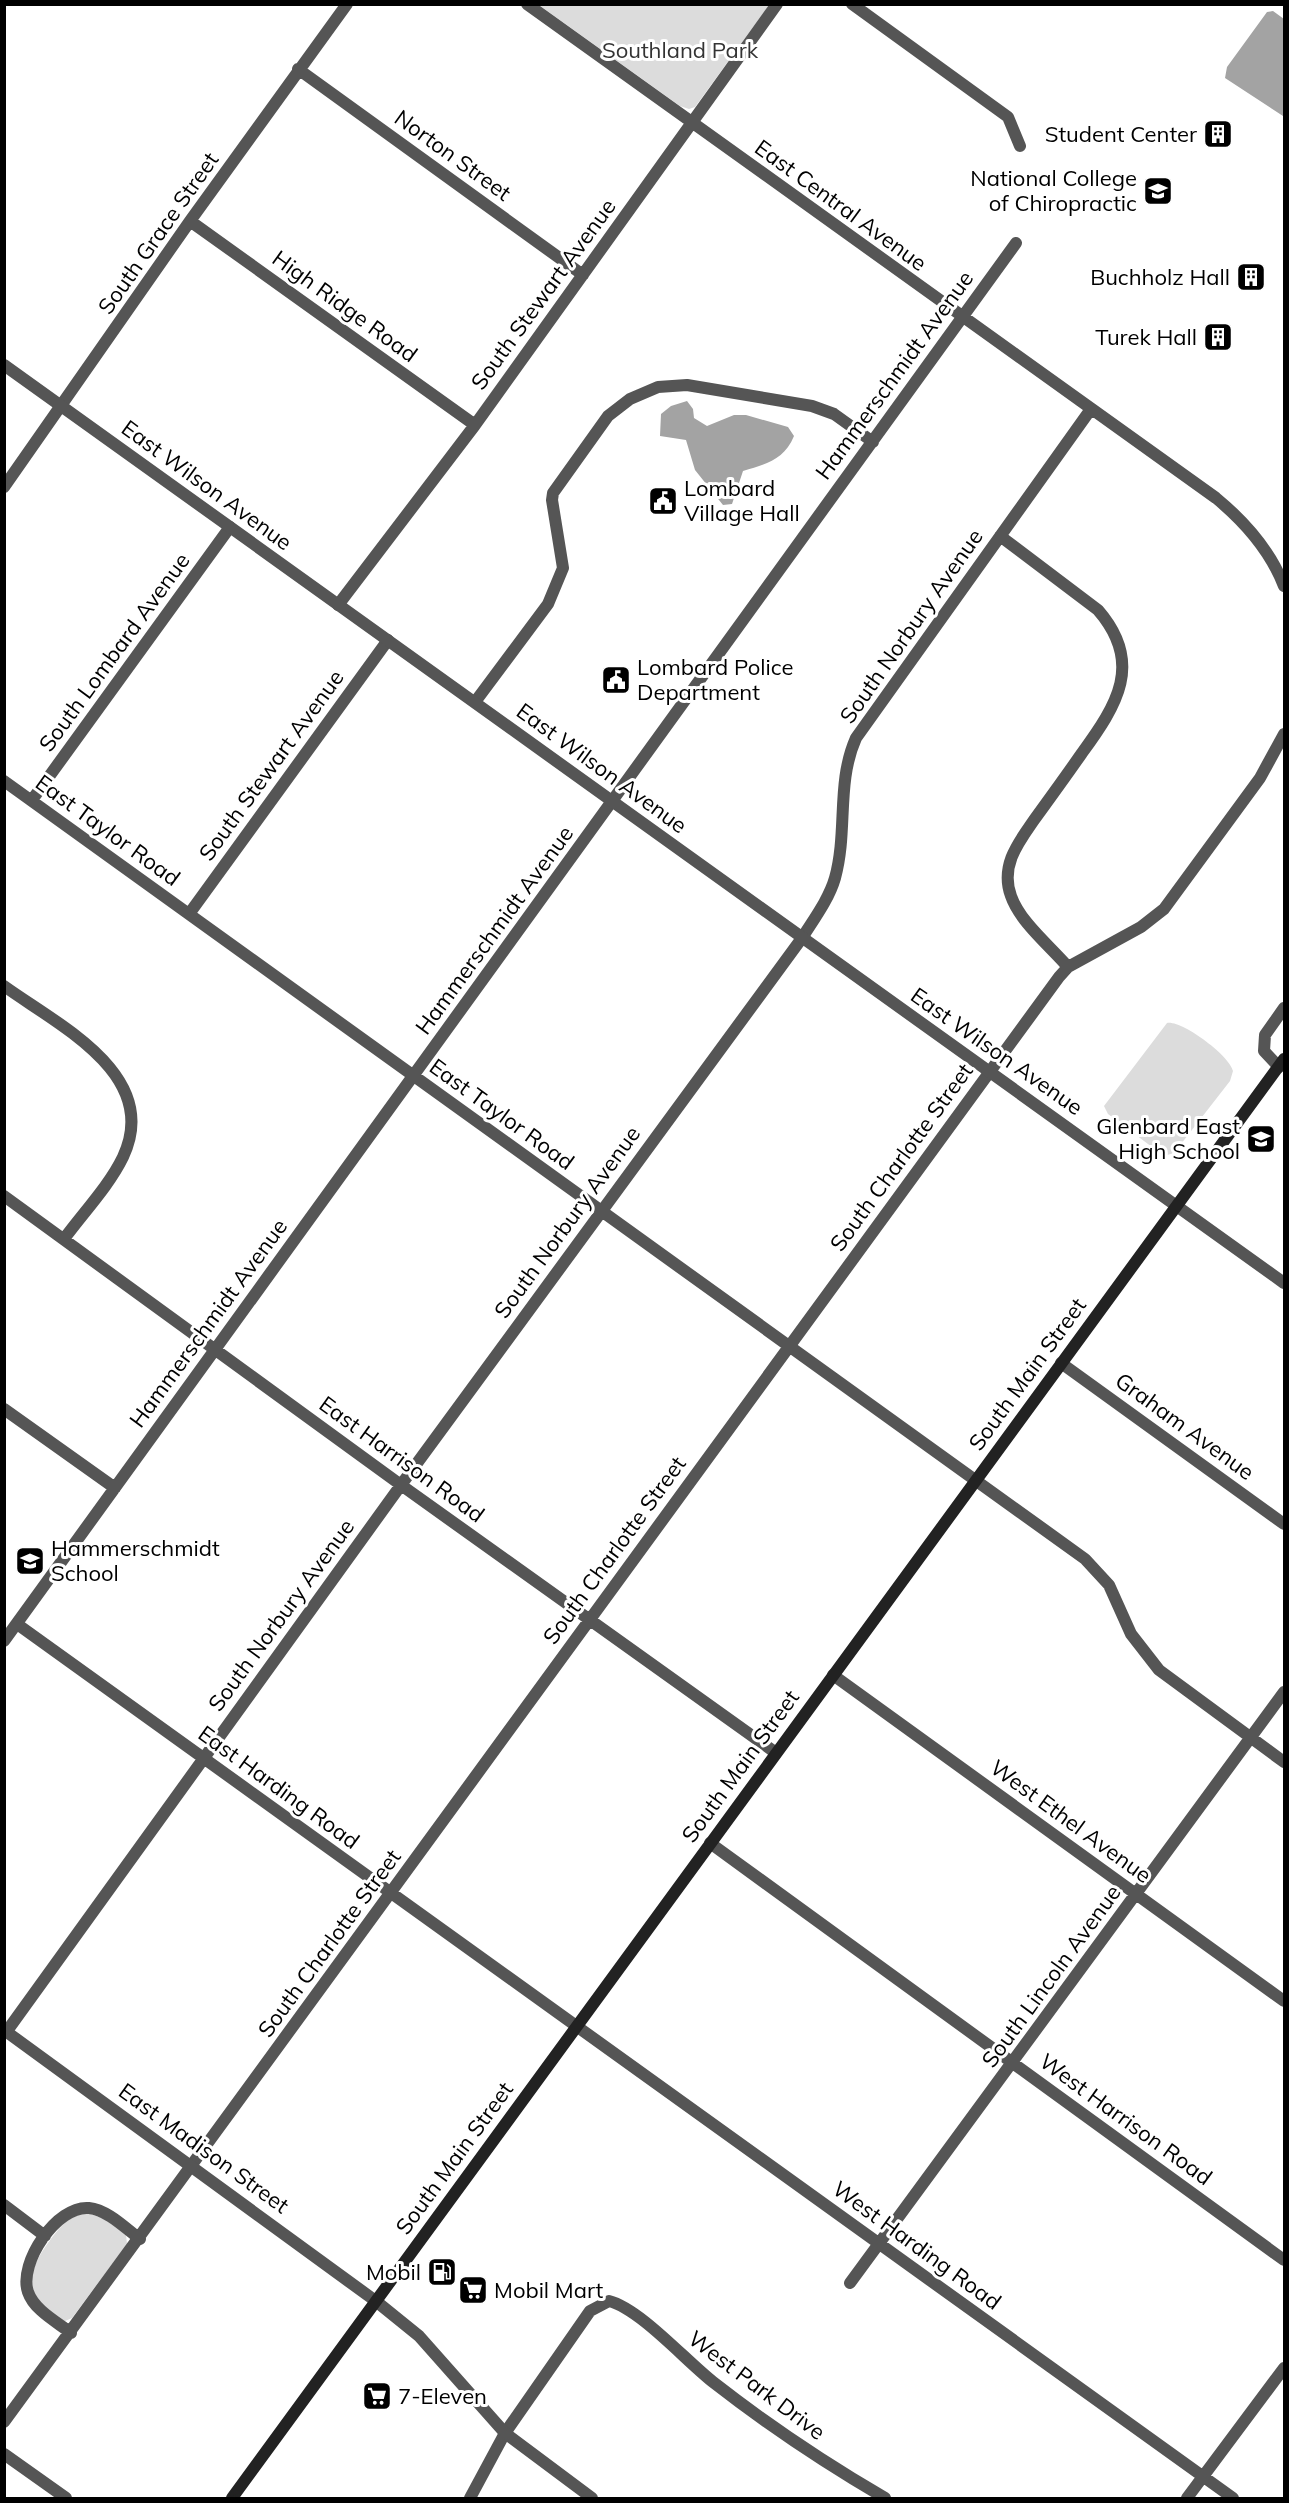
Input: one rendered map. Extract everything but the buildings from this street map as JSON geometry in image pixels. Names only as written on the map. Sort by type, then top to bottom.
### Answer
[{"type":"main road","name":"South Main Street","points":[[232,2499],[1282,1063]]},
{"type":"street","name":"South Grace Street","points":[[4,487],[63,407],[190,221],[347,4]]},
{"type":"street","name":"East Central Avenue","points":[[527,4],[1233,512],[1263,546],[1284,586]]},
{"type":"street","name":"South Stewart Avenue","points":[[338,605],[475,425],[777,4]]},
{"type":"street","points":[[852,4],[1008,117],[1020,146]]},
{"type":"street","name":"Norton Street","points":[[298,69],[583,275]]},
{"type":"street","name":"High Ridge Road","points":[[190,221],[475,425]]},
{"type":"street","name":"Hammerschmidt Avenue","points":[[4,1641],[1016,243]]},
{"type":"street","name":"East Wilson Avenue","points":[[4,365],[1284,1283]]},
{"type":"street","points":[[475,702],[548,604],[558,587],[563,568],[553,507],[553,493],[608,416],[630,399],[658,387],[687,385],[794,402],[826,410],[873,442]]},
{"type":"street","name":"South Norbury Avenue","points":[[6,2030],[401,1485],[802,938],[828,896],[835,879],[844,777],[856,738],[1091,409]]},
{"type":"street","name":"South Lombard Avenue","points":[[32,800],[230,527]]},
{"type":"street","points":[[1000,536],[1098,610],[1109,625],[1122,656],[1121,683],[1111,712],[1022,837],[1008,865],[1008,884],[1016,905],[1068,967]]},
{"type":"street","name":"South Stewart Avenue","points":[[189,914],[388,640]]},
{"type":"street","name":"South Charlotte Street","points":[[4,2422],[1068,967],[1141,927],[1164,909],[1260,778],[1284,734]]},
{"type":"street","name":"East Taylor Road","points":[[4,781],[1094,1566],[1117,1597],[1131,1634],[1158,1670],[1284,1762]]},
{"type":"street","points":[[4,986],[98,1054],[121,1083],[129,1107],[129,1136],[122,1159],[64,1239]]},
{"type":"street","points":[[1282,1063],[1264,1051],[1265,1035],[1284,1008]]},
{"type":"street","name":"East Harrison Road","points":[[4,1196],[401,1485],[776,1753]]},
{"type":"street","name":"Graham Avenue","points":[[1061,1363],[1284,1524]]},
{"type":"street","points":[[4,1409],[115,1488]]},
{"type":"street","name":"East Harding Road","points":[[17,1624],[576,2026]]},
{"type":"street","name":"West Ethel Avenue","points":[[833,1675],[1284,2001]]},
{"type":"street","name":"South Lincoln Avenue","points":[[850,2283],[881,2245],[1284,1692]]},
{"type":"street","name":"West Harrison Road","points":[[710,1843],[1284,2260]]},
{"type":"street","name":"West Harding Road","points":[[576,2026],[1233,2499]]},
{"type":"street","name":"East Madison Street","points":[[6,2030],[377,2302],[419,2336],[505,2433],[592,2499]]},
{"type":"street","points":[[4,2205],[45,2236]]},
{"type":"street","points":[[71,2333],[40,2310],[28,2294],[25,2281],[29,2261],[45,2236],[67,2213],[90,2208],[107,2215],[140,2239]]},
{"type":"street","name":"West Park Drive","points":[[505,2433],[590,2311],[609,2301],[630,2308],[672,2348],[752,2412],[833,2468],[885,2499]]},
{"type":"street","points":[[1187,2499],[1284,2368]]},
{"type":"street","points":[[470,2499],[505,2433]]},
{"type":"street","points":[[4,2454],[66,2499]]},
{"type":"green space","name":"Southland Park","points":[[539,5],[769,5],[695,107],[689,109],[680,106]]},
{"type":"green space","points":[[1167,1023],[1183,1027],[1215,1048],[1233,1071],[1230,1081],[1174,1153],[1164,1156],[1108,1114],[1104,1106]]},
{"type":"green space","points":[[87,2213],[103,2218],[126,2235],[127,2244],[72,2318],[65,2321],[50,2312],[37,2297],[33,2290],[33,2274],[38,2258],[60,2228],[74,2217]]},
{"type":"shaded area","points":[[1273,11],[1284,19],[1283,116],[1225,78],[1227,67],[1267,12]]},
{"type":"shaded area","points":[[687,401],[693,409],[694,418],[707,426],[734,415],[746,415],[788,427],[794,436],[780,456],[743,471],[732,504],[723,505],[695,470],[686,440],[660,436],[661,414],[671,406]]},
{"type":"place","name":"Student Center","points":[[1218,134]]},
{"type":"place","name":"National College of Chiropractic","points":[[1158,191]]},
{"type":"place","name":"Buchholz Hall","points":[[1251,277]]},
{"type":"place","name":"Turek Hall","points":[[1218,337]]},
{"type":"place","name":"Lombard Village Hall","points":[[663,501]]},
{"type":"place","name":"Lombard Police Department","points":[[616,680]]},
{"type":"place","name":"Glenbard East High School","points":[[1261,1139]]},
{"type":"place","name":"Hammerschmidt School","points":[[30,1561]]},
{"type":"place","name":"Mobil","points":[[442,2272]]},
{"type":"place","name":"Mobil Mart","points":[[473,2290]]},
{"type":"place","name":"7-Eleven","points":[[377,2396]]}]
